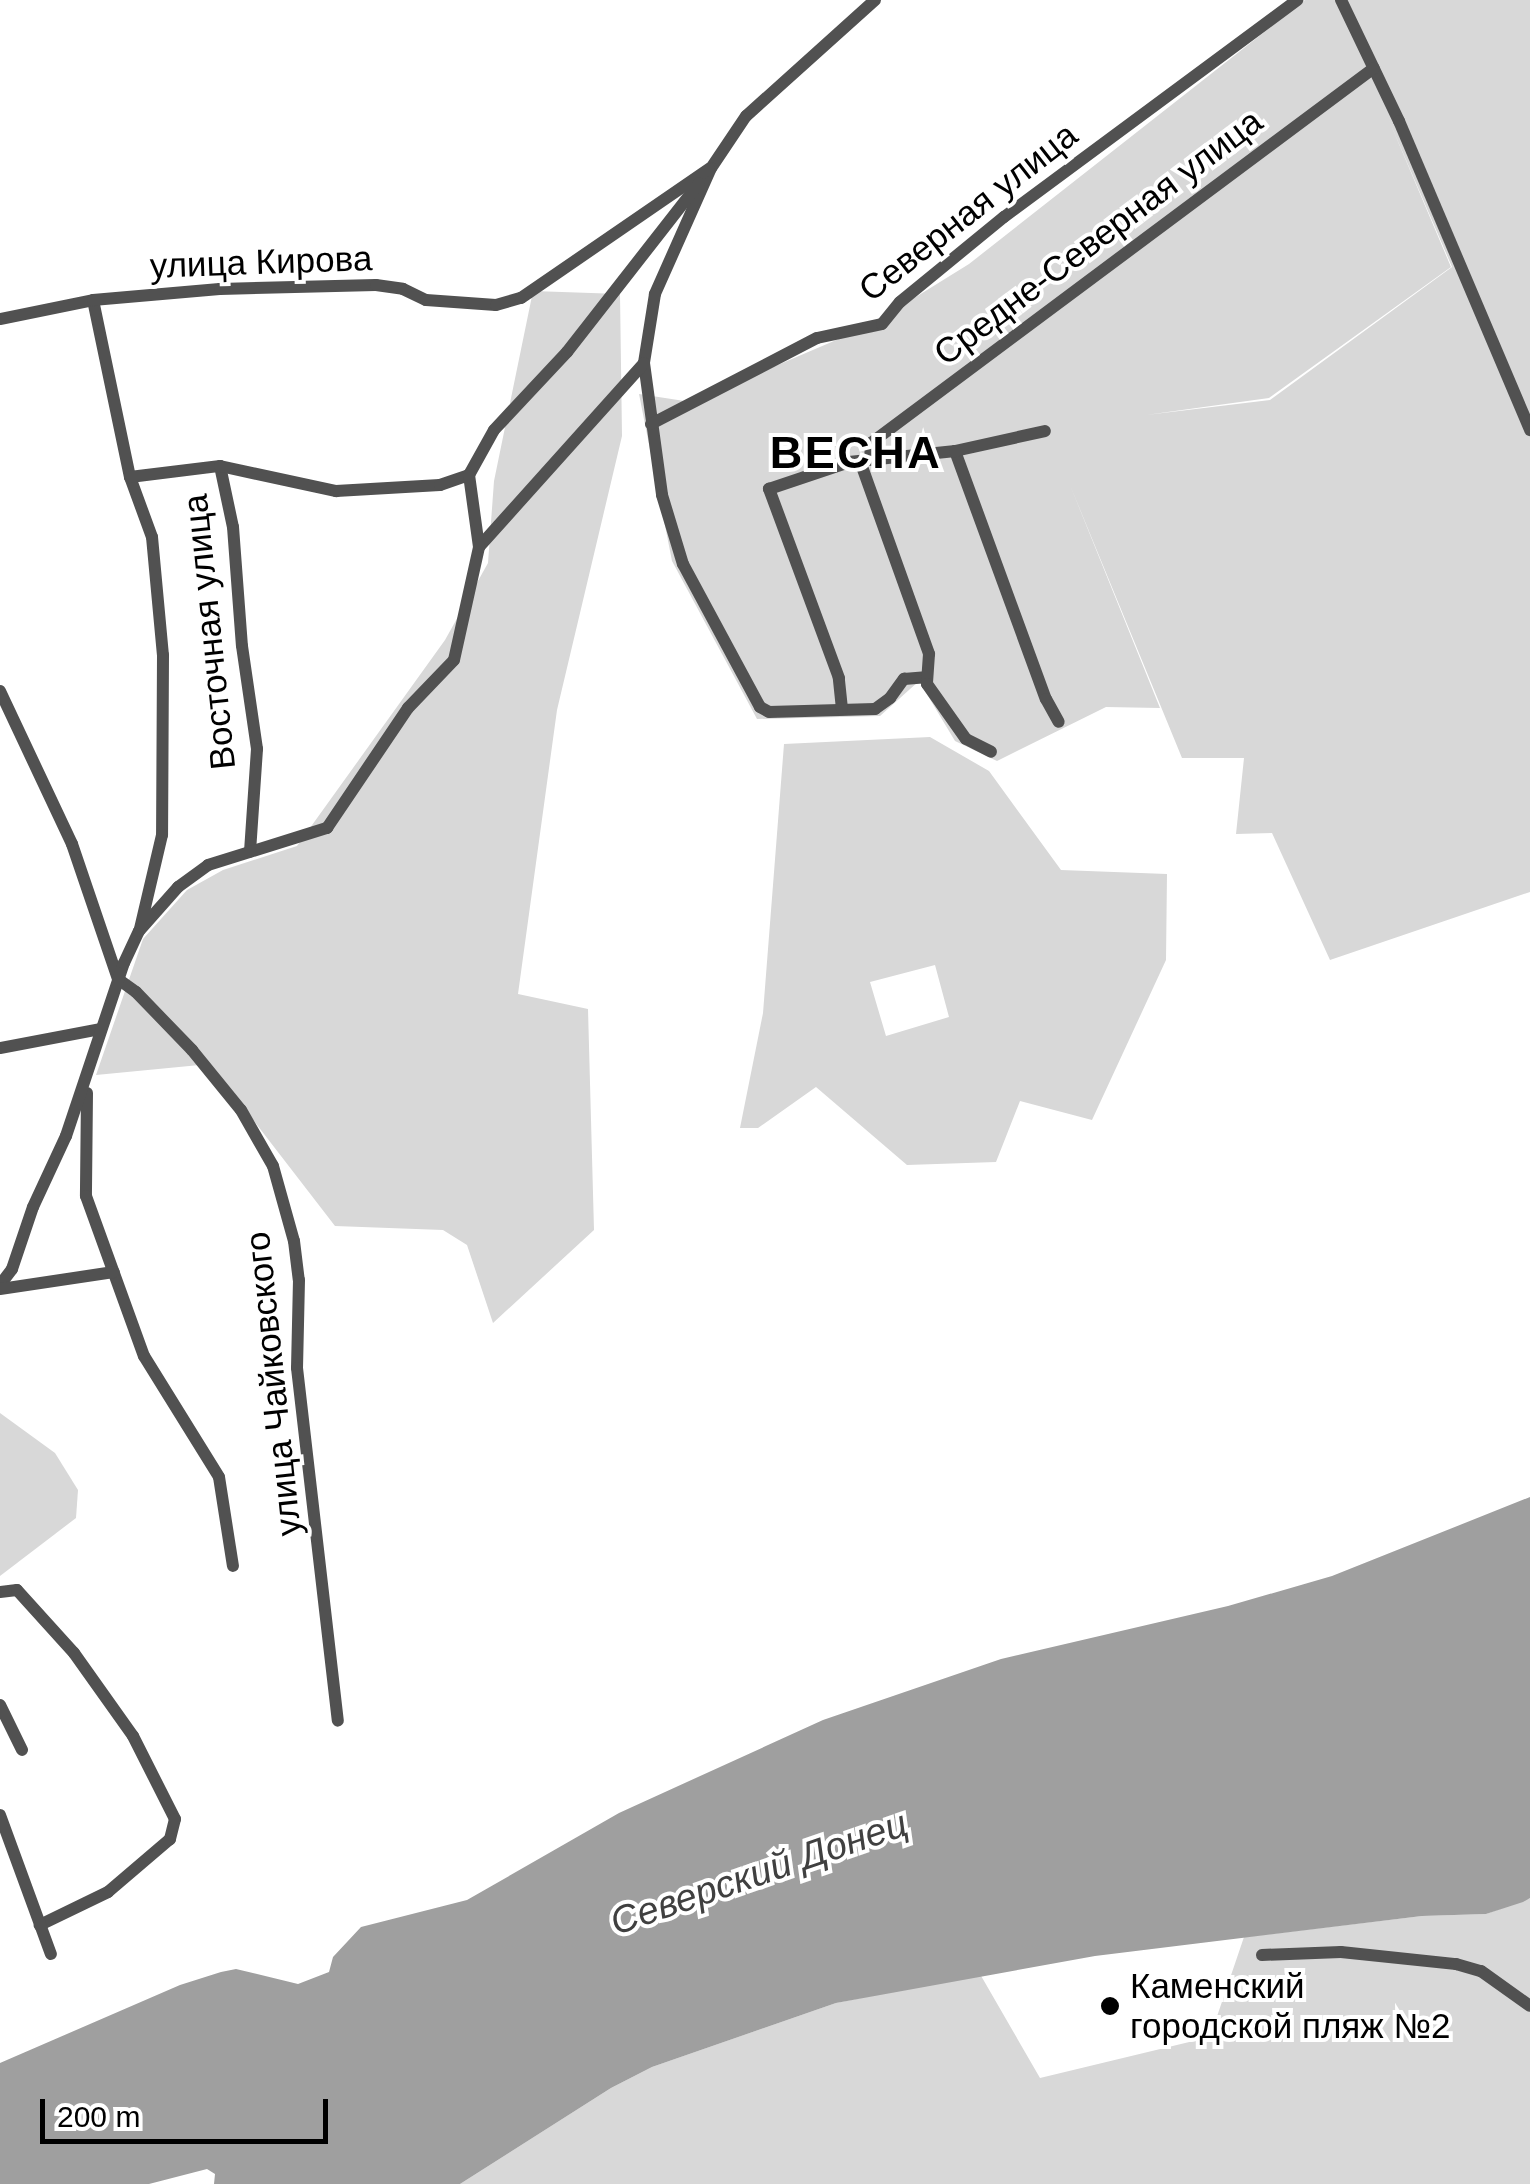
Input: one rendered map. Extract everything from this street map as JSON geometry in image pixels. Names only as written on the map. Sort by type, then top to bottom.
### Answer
[{"type":"street","points":[[0,1287],[12,1269],[88,1076],[118,979],[139,931],[190,876],[327,828],[340,815],[408,708],[454,660],[479,547],[469,475],[494,430],[567,352],[712,168],[746,116],[874,0]]},
{"type":"street","name":"Северная улица","points":[[651,424],[816,338],[882,324],[900,302],[1004,216],[1297,0]]},
{"type":"street","points":[[1341,0],[1530,430]]},
{"type":"street","name":"Средне-Северная улица","points":[[865,460],[871,443],[1374,68]]},
{"type":"street","points":[[712,168],[655,294],[644,362],[662,495],[684,564],[753,698],[768,712],[875,709],[890,698],[904,679],[925,677]]},
{"type":"street","name":"улица Кирова","points":[[0,319],[94,300],[220,289],[376,285],[404,288],[426,300],[496,306],[521,298],[712,168]]},
{"type":"street","name":"Восточная улица","points":[[94,300],[130,477],[152,537],[163,656],[162,835],[139,931]]},
{"type":"street","points":[[479,547],[644,362]]},
{"type":"street","points":[[842,708],[839,678],[769,489],[865,460],[955,451],[1044,431]]},
{"type":"street","points":[[955,451],[1046,699],[1059,722]]},
{"type":"street","points":[[865,460],[929,654],[925,677],[966,739],[991,752]]},
{"type":"street","name":"Восточная улица","points":[[220,466],[233,527],[242,646],[257,749],[250,852]]},
{"type":"street","name":"Восточная улица","points":[[130,477],[220,466],[336,491],[440,484],[469,475]]},
{"type":"street","points":[[0,691],[72,844],[118,979]]},
{"type":"street","name":"улица Чайковского","points":[[118,979],[136,992],[192,1050],[241,1110],[273,1166],[294,1241],[299,1280],[297,1368],[338,1721]]},
{"type":"street","points":[[0,1048],[101,1030]]},
{"type":"street","name":"улица Чайковского","points":[[88,1076],[84,1185],[144,1356],[219,1477],[233,1566]]},
{"type":"street","points":[[0,1287],[114,1272]]},
{"type":"street","points":[[0,1592],[16,1590],[74,1653],[132,1736],[175,1818],[170,1839],[108,1892],[40,1925]]},
{"type":"street","points":[[0,1705],[22,1750]]},
{"type":"street","points":[[0,1814],[51,1954]]},
{"type":"street","points":[[1262,1955],[1341,1952],[1456,1964],[1481,1971],[1530,2006]]},
{"type":"shaded area","points":[[1305,0],[1530,0],[1530,892],[1330,960],[1272,833],[1236,834],[1244,758],[1182,758],[1070,485],[1160,708],[1106,707],[997,761],[955,741],[919,681],[880,716],[757,719],[672,561],[639,394],[691,402],[869,326],[969,264]],"holes":[[[1388,118],[1452,267],[1270,400],[1146,415],[1269,398],[1451,267]]]},
{"type":"shaded area","points":[[533,291],[620,294],[622,436],[557,710],[518,994],[588,1009],[594,1230],[493,1323],[467,1245],[443,1230],[335,1226],[210,1064],[96,1075],[143,939],[187,890],[223,870],[297,846],[445,640],[488,563],[494,481]]},
{"type":"shaded area","points":[[930,737],[989,771],[1061,870],[1167,874],[1166,960],[1092,1120],[1020,1101],[996,1162],[907,1165],[816,1087],[758,1128],[740,1128],[763,1013],[784,744]],"holes":[[[935,965],[949,1017],[886,1036],[870,982]]]},
{"type":"shaded area","points":[[0,1413],[55,1453],[78,1490],[76,1518],[0,1576]]},
{"type":"shaded area","points":[[1530,1898],[1530,2184],[460,2184],[611,2088],[652,2067],[836,2003],[980,1974],[1040,2078],[1210,2037],[1244,1937],[1422,1916],[1486,1914]]},
{"type":"water","name":"Северский Донец","points":[[1530,1497],[1530,1898],[1523,1902],[1486,1914],[1422,1916],[1095,1956],[836,2003],[652,2067],[611,2088],[460,2184],[214,2184],[215,2174],[207,2169],[149,2184],[0,2184],[0,2063],[180,1985],[221,1972],[236,1969],[298,1984],[329,1972],[333,1957],[361,1927],[467,1900],[619,1813],[823,1720],[1001,1659],[1228,1606],[1332,1576]]},
{"type":"place","name":"Каменский городской пляж №2","points":[[1110,2006]]},
{"type":"district","name":"ВЕСНА","points":[[856,453]]}]
